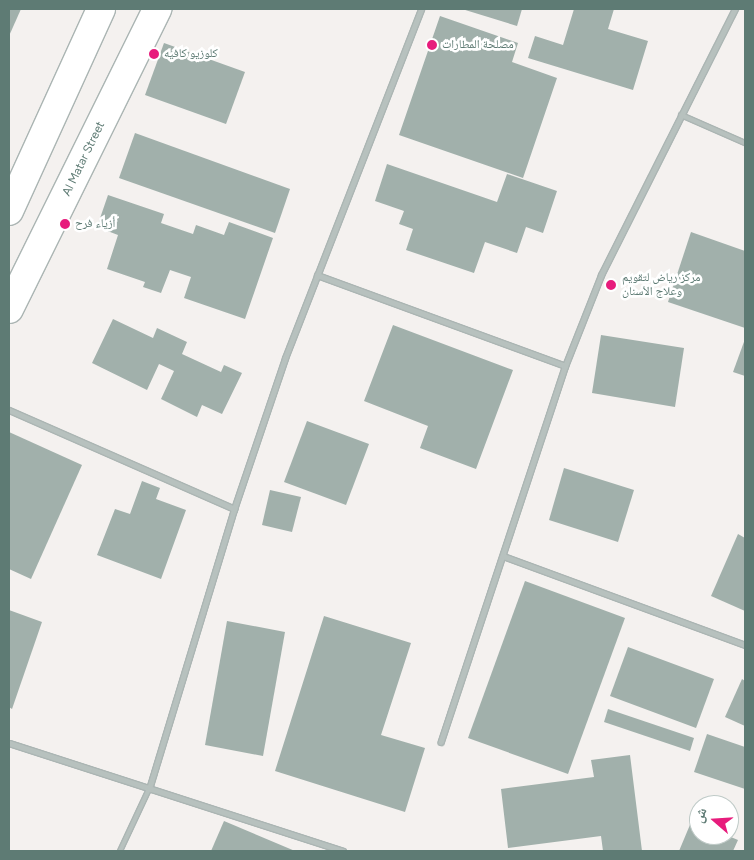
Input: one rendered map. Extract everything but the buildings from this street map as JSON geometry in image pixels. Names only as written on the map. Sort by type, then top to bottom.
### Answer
[{"type":"main road","points":[[9,211],[101,9]]},
{"type":"main road","name":"Al Matar Street","points":[[9,309],[157,9]]},
{"type":"street","points":[[149,789],[234,509],[286,358],[421,9]]},
{"type":"street","points":[[442,742],[565,366],[601,275],[735,9]]},
{"type":"street","points":[[317,275],[565,366]]},
{"type":"street","points":[[9,410],[234,509]]},
{"type":"street","points":[[503,556],[745,645]]},
{"type":"street","points":[[9,743],[343,851]]},
{"type":"lane","points":[[681,115],[745,143]]},
{"type":"lane","points":[[120,851],[149,789]]},
{"type":"place","name":"مصلحة المطارات","points":[[432,45]]},
{"type":"place","name":"كلوزيو كافيه","points":[[154,54]]},
{"type":"place","name":"أزياء فرح","points":[[65,224]]},
{"type":"place","name":"مركز رياض لتقويم وعلاج الأسنان","points":[[611,285]]}]
